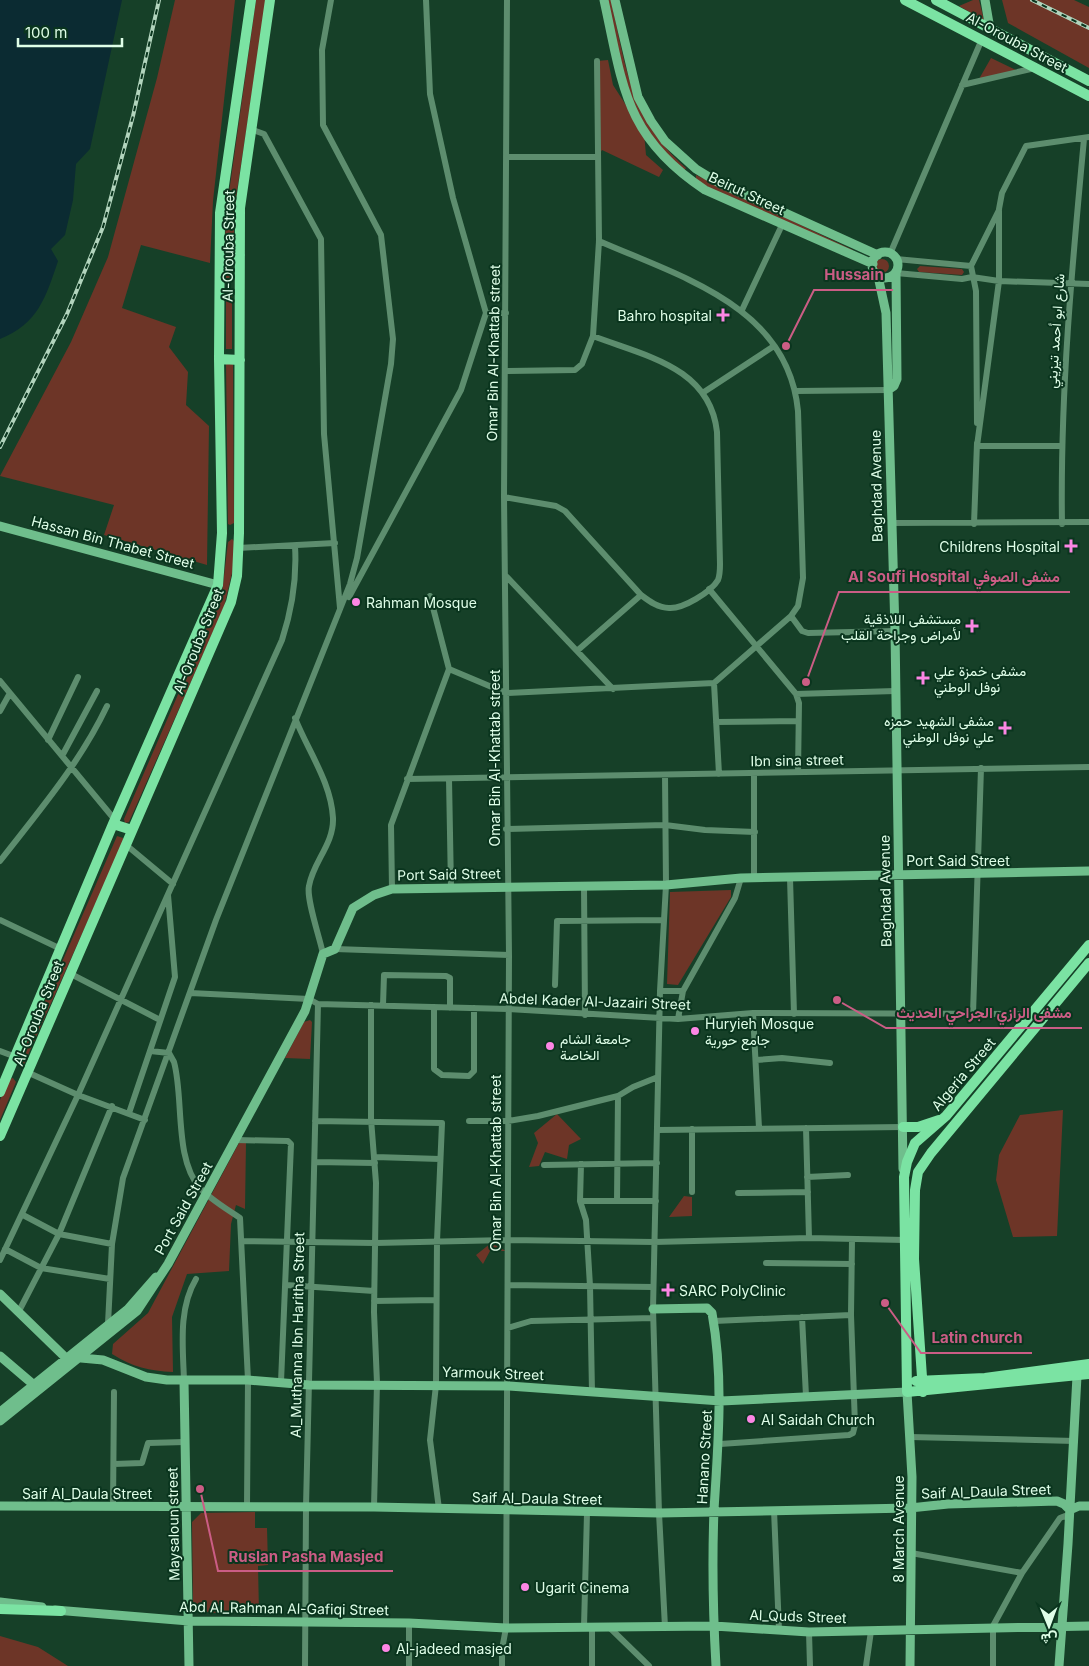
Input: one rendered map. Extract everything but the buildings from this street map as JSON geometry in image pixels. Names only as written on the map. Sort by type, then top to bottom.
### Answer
[{"type":"main road","name":"Al-Orouba Street","points":[[0,1092],[114,822],[218,585],[222,533],[219,359],[220,214],[251,0]]},
{"type":"main road","name":"Al-Orouba Street","points":[[0,1136],[29,1073],[69,973],[231,602],[237,576],[239,532],[240,208],[270,0]]},
{"type":"main road","name":"Beirut Street","points":[[604,0],[625,94],[644,133],[659,153],[687,178],[705,190],[873,264]]},
{"type":"main road","name":"Beirut Street","points":[[615,0],[638,97],[665,141],[696,169],[735,190],[878,255],[893,256]]},
{"type":"main road","name":"Al-Orouba Street","points":[[905,0],[1089,96]]},
{"type":"main road","points":[[940,2],[954,0]]},
{"type":"main road","points":[[985,0],[990,29]]},
{"type":"main road","name":"Al-Orouba Street","points":[[940,2],[1089,81]]},
{"type":"main road","points":[[687,178],[696,169]]},
{"type":"main road","points":[[220,256],[240,255]]},
{"type":"main road","points":[[878,255],[873,264],[874,271],[878,276],[890,278],[896,273],[898,266],[893,256]]},
{"type":"main road","name":"Baghdad Avenue","points":[[888,390],[894,386],[897,379],[896,273]]},
{"type":"main road","name":"Baghdad Avenue","points":[[878,276],[886,313],[895,631],[907,1387]]},
{"type":"main road","points":[[219,359],[240,360]]},
{"type":"main road","name":"Hassan Bin Thabet Street","points":[[0,526],[218,585]]},
{"type":"main road","points":[[222,533],[239,532]]},
{"type":"main road","points":[[114,822],[132,830]]},
{"type":"main road","name":"Port Said Street","points":[[335,948],[353,908],[374,895],[392,889],[666,884],[741,878],[898,874],[978,875],[1089,871]]},
{"type":"main road","name":"Algeria Street","points":[[904,1177],[907,1162],[915,1142],[946,1116],[1089,945]]},
{"type":"main road","points":[[323,954],[335,948]]},
{"type":"main road","name":"Port Said Street","points":[[0,1412],[128,1309],[168,1264],[282,1056],[309,999],[323,954]]},
{"type":"main road","name":"Algeria Street","points":[[922,1380],[914,1259],[915,1180],[926,1159],[1089,963]]},
{"type":"main road","points":[[1031,1014],[1044,1016]]},
{"type":"main road","points":[[12,1067],[29,1073]]},
{"type":"main road","points":[[903,1127],[926,1125],[946,1116]]},
{"type":"main road","points":[[0,1421],[81,1358],[137,1311],[168,1264]]},
{"type":"main road","points":[[0,1294],[67,1359]]},
{"type":"main road","points":[[653,1313],[707,1308],[712,1313],[714,1321]]},
{"type":"main road","name":"Hanano Street","points":[[714,1321],[721,1401],[720,1444],[714,1511],[716,1666]]},
{"type":"main road","points":[[0,1356],[34,1385]]},
{"type":"main road","name":"Yarmouk Street","points":[[81,1358],[103,1360],[146,1378],[184,1381],[248,1380],[308,1384],[509,1386],[721,1401],[853,1393],[907,1387]]},
{"type":"main road","points":[[907,1387],[922,1380],[985,1378],[1089,1364]]},
{"type":"main road","points":[[907,1387],[923,1392],[1089,1374]]},
{"type":"main road","points":[[1058,1666],[1070,1514],[1078,1376]]},
{"type":"main road","points":[[922,1380],[923,1392]]},
{"type":"main road","name":"Maysaloun street","points":[[184,1381],[189,1666]]},
{"type":"main road","name":"8 March Avenue","points":[[907,1387],[910,1437],[910,1666]]},
{"type":"main road","name":"Saif Al_Daula Street","points":[[0,1506],[374,1507],[507,1512],[659,1513],[910,1508],[948,1504],[1057,1502],[1064,1504],[1070,1514]]},
{"type":"main road","points":[[1070,1514],[1079,1506],[1089,1506]]},
{"type":"main road","name":"Abd Al_Rahman Al-Gafiqi Street","points":[[0,1602],[61,1611],[189,1621],[409,1623],[506,1628]]},
{"type":"main road","points":[[0,1609],[61,1611]]},
{"type":"main road","name":"Al_Quds Street","points":[[506,1628],[665,1628],[714,1626],[809,1632],[993,1626],[1089,1626]]},
{"type":"street","points":[[108,1324],[112,1244],[123,1178],[190,993],[295,718],[340,612],[357,558],[393,339],[382,235],[324,125],[322,50],[332,0]]},
{"type":"street","points":[[340,612],[461,390],[486,313],[453,198],[430,94],[426,0]]},
{"type":"street","name":"Omar Bin Al-Khattab street","points":[[502,1666],[502,1649],[506,1628],[509,1386],[507,1240],[510,955],[506,829],[504,498],[508,0]]},
{"type":"street","points":[[971,266],[893,256],[982,40]]},
{"type":"street","points":[[506,371],[575,370],[582,364],[593,336],[600,241],[596,61]]},
{"type":"street","points":[[962,85],[1037,68]]},
{"type":"street","points":[[250,129],[264,134],[321,239],[324,434],[340,612]]},
{"type":"street","points":[[977,446],[999,281],[1002,193],[1026,146],[1086,138]]},
{"type":"street","name":"شارع ابو أحمد تيزيني","points":[[1062,524],[1061,446],[1070,284],[1086,138]]},
{"type":"street","points":[[507,156],[598,156]]},
{"type":"street","points":[[974,524],[977,446],[976,291],[971,266],[1000,209]]},
{"type":"street","points":[[742,310],[782,225]]},
{"type":"street","points":[[449,669],[506,693],[714,683],[791,616],[798,606],[803,578],[796,391],[774,346],[742,310],[698,284],[600,241]]},
{"type":"street","points":[[896,273],[962,279],[972,277],[999,281],[1089,284]]},
{"type":"street","points":[[486,313],[506,313]]},
{"type":"street","points":[[504,498],[556,506],[565,511],[641,595],[654,604],[667,608],[678,608],[689,604],[709,590],[717,580],[720,564],[718,432],[715,415],[704,392],[695,382],[673,368],[593,336]]},
{"type":"street","points":[[704,392],[774,346]]},
{"type":"street","points":[[796,391],[888,390]]},
{"type":"street","points":[[977,446],[1061,446]]},
{"type":"street","points":[[891,523],[1062,524],[1089,522]]},
{"type":"street","points":[[238,548],[335,544]]},
{"type":"street","points":[[0,1260],[78,1096],[282,640],[294,593],[295,546]]},
{"type":"street","points":[[505,575],[613,689]]},
{"type":"street","points":[[709,590],[796,694],[799,703],[797,721],[798,772]]},
{"type":"street","points":[[578,650],[641,595]]},
{"type":"street","points":[[392,889],[391,824],[449,669],[430,596]]},
{"type":"street","points":[[791,616],[802,631],[808,633],[895,631]]},
{"type":"street","points":[[48,740],[78,677]]},
{"type":"street","points":[[0,681],[114,822]]},
{"type":"street","points":[[714,683],[719,774]]},
{"type":"street","points":[[796,694],[896,690]]},
{"type":"street","points":[[62,756],[97,691]]},
{"type":"street","points":[[0,711],[10,693]]},
{"type":"street","points":[[0,861],[72,769],[96,730],[107,706]]},
{"type":"street","points":[[295,718],[305,743],[320,770],[333,818],[332,836],[312,875],[308,888],[323,954]]},
{"type":"street","points":[[716,722],[797,721]]},
{"type":"street","points":[[974,1014],[980,768]]},
{"type":"street","name":"Ibn sina street","points":[[407,779],[980,768],[1089,768]]},
{"type":"street","points":[[754,773],[754,878]]},
{"type":"street","points":[[665,775],[666,884],[660,991],[653,1287],[654,1397],[665,1628]]},
{"type":"street","points":[[449,779],[451,888]]},
{"type":"street","points":[[506,829],[665,825],[705,830],[755,832]]},
{"type":"street","points":[[125,844],[173,884]]},
{"type":"street","points":[[678,1019],[683,991],[735,898],[741,878]]},
{"type":"street","points":[[790,878],[794,1014]]},
{"type":"street","points":[[584,886],[585,1015]]},
{"type":"street","points":[[129,1113],[174,977],[168,894]]},
{"type":"street","points":[[0,920],[61,948]]},
{"type":"street","points":[[555,985],[556,922],[664,920]]},
{"type":"street","points":[[335,948],[510,955]]},
{"type":"street","points":[[69,973],[121,998],[160,1020]]},
{"type":"street","points":[[383,1005],[384,975],[446,976],[450,978],[450,1008]]},
{"type":"street","points":[[660,991],[683,991]]},
{"type":"street","points":[[190,993],[309,999]]},
{"type":"street","name":"Abdel Kader Al-Jazairi Street","points":[[309,999],[318,1004],[474,1008],[678,1019],[753,1013],[1031,1014]]},
{"type":"street","name":"Al_Muthanna Ibn Haritha Street","points":[[306,1666],[308,1384],[318,1004]]},
{"type":"street","points":[[371,1005],[372,1121],[375,1160],[374,1301],[377,1384],[374,1507]]},
{"type":"street","points":[[434,1007],[434,1069],[442,1075],[458,1076],[470,1076],[474,1071],[474,1008]]},
{"type":"street","points":[[753,1013],[759,1128]]},
{"type":"street","points":[[0,1051],[16,1057]]},
{"type":"street","points":[[150,1051],[169,1053]]},
{"type":"street","points":[[169,1053],[175,1066],[180,1119],[189,1166],[194,1179],[206,1194],[240,1218],[248,1380],[247,1506]]},
{"type":"street","points":[[756,1060],[782,1058],[830,1063]]},
{"type":"street","points":[[29,1073],[78,1096],[112,1106],[145,1120]]},
{"type":"street","points":[[469,1121],[508,1121],[618,1096],[633,1087],[658,1077]]},
{"type":"street","points":[[617,1201],[618,1096]]},
{"type":"street","points":[[18,1311],[59,1234],[112,1106]]},
{"type":"street","points":[[315,1121],[440,1122],[436,1241],[436,1385],[430,1440],[439,1509]]},
{"type":"street","points":[[658,1130],[903,1127]]},
{"type":"street","points":[[806,1128],[809,1238]]},
{"type":"street","points":[[692,1129],[692,1192]]},
{"type":"street","points":[[236,1140],[288,1141],[291,1144],[281,1382]]},
{"type":"street","points":[[315,1162],[440,1159]]},
{"type":"street","points":[[544,1165],[657,1163]]},
{"type":"street","points":[[581,1164],[580,1201],[586,1220],[590,1286],[592,1392]]},
{"type":"street","points":[[807,1177],[848,1175]]},
{"type":"street","points":[[738,1193],[808,1192]]},
{"type":"street","points":[[580,1201],[656,1201]]},
{"type":"street","points":[[23,1215],[59,1234],[112,1244]]},
{"type":"street","points":[[242,1241],[375,1242],[507,1240],[654,1242],[809,1238],[905,1240]]},
{"type":"street","points":[[720,1444],[849,1435],[853,1433],[855,1426],[851,1315],[852,1240]]},
{"type":"street","points":[[5,1249],[40,1268],[110,1279]]},
{"type":"street","points":[[766,1263],[852,1264]]},
{"type":"street","points":[[184,1381],[185,1310],[189,1291],[196,1279]]},
{"type":"street","points":[[286,1285],[374,1291]]},
{"type":"street","points":[[508,1285],[653,1287]]},
{"type":"street","points":[[374,1301],[436,1300]]},
{"type":"street","points":[[508,1328],[531,1321],[591,1319],[653,1313]]},
{"type":"street","points":[[714,1321],[851,1315]]},
{"type":"street","points":[[802,1317],[806,1396]]},
{"type":"street","points":[[113,1507],[114,1392]]},
{"type":"street","points":[[910,1437],[1074,1441]]},
{"type":"street","points":[[114,1464],[142,1463],[148,1443],[185,1442]]},
{"type":"street","points":[[774,1510],[779,1630]]},
{"type":"street","points":[[587,1513],[588,1628],[592,1666]]},
{"type":"street","points":[[993,1666],[993,1626],[1022,1573],[1060,1518],[1070,1514]]},
{"type":"street","points":[[911,1553],[1022,1573]]},
{"type":"street","points":[[409,1623],[409,1666]]},
{"type":"street","points":[[610,1628],[649,1666]]},
{"type":"street","points":[[866,1666],[872,1631]]},
{"type":"street","points":[[809,1632],[810,1666]]},
{"type":"shaded area","points":[[175,0],[235,0],[213,201],[210,263],[141,245],[122,308],[176,327],[169,347],[188,372],[186,405],[209,426],[207,565],[104,535],[114,505],[0,476],[71,342],[108,257],[157,78]]},
{"type":"shaded area","points":[[256,0],[266,0],[234,211],[234,248],[225,247],[226,214]]},
{"type":"shaded area","points":[[607,0],[611,0],[627,71],[642,112],[653,131],[686,168],[684,171],[657,144],[637,111],[619,57]]},
{"type":"shaded area","points":[[973,0],[979,0],[984,20],[959,6]]},
{"type":"shaded area","points":[[1002,0],[1074,0],[1089,7],[1089,68],[1008,23]]},
{"type":"shaded area","points":[[991,58],[1018,71],[979,79]]},
{"type":"shaded area","points":[[608,60],[613,85],[644,133],[646,155],[663,170],[659,177],[602,150],[598,157],[597,61]]},
{"type":"shaded area","points":[[696,175],[853,250],[853,252],[715,191],[696,180]]},
{"type":"shaded area","points":[[879,259],[885,259],[889,266],[885,273],[879,273],[875,269],[875,263]]},
{"type":"shaded area","points":[[226,261],[232,261],[233,278],[226,278]]},
{"type":"shaded area","points":[[920,266],[962,269],[964,272],[962,275],[919,272],[917,269]]},
{"type":"shaded area","points":[[226,290],[232,290],[232,349],[226,349]]},
{"type":"shaded area","points":[[226,364],[233,364],[234,523],[230,525],[228,524]]},
{"type":"shaded area","points":[[232,539],[234,541],[233,569],[224,607],[129,822],[125,823],[124,819],[222,593],[228,542]]},
{"type":"shaded area","points":[[117,836],[123,838],[123,842],[24,1064],[18,1063]]},
{"type":"shaded area","points":[[731,890],[731,897],[678,985],[667,984],[670,892]]},
{"type":"shaded area","points":[[310,1020],[312,1022],[310,1059],[285,1058],[304,1022]]},
{"type":"shaded area","points":[[13,1078],[16,1082],[0,1120],[0,1100],[9,1079]]},
{"type":"shaded area","points":[[1063,1110],[1057,1236],[1013,1237],[996,1180],[999,1155],[1020,1115]]},
{"type":"shaded area","points":[[557,1114],[581,1139],[569,1145],[567,1159],[545,1152],[539,1166],[529,1167],[538,1143],[534,1133]]},
{"type":"shaded area","points":[[246,1142],[245,1209],[236,1205],[231,1224],[229,1271],[187,1274],[172,1317],[173,1372],[141,1368],[112,1354],[113,1344],[148,1313],[239,1143]]},
{"type":"shaded area","points":[[684,1196],[692,1197],[692,1216],[669,1217]]},
{"type":"shaded area","points":[[491,1243],[506,1251],[490,1251],[483,1264],[476,1255]]},
{"type":"shaded area","points":[[255,1512],[255,1528],[267,1528],[268,1565],[258,1566],[259,1612],[209,1613],[193,1602],[192,1522],[201,1513]]},
{"type":"shaded area","points":[[0,1636],[38,1647],[68,1666],[0,1666]]},
{"type":"water","points":[[0,0],[122,0],[90,149],[76,164],[73,200],[65,235],[51,249],[58,261],[54,274],[39,308],[32,317],[13,333],[0,339]]},
{"type":"railway","points":[[0,447],[67,314],[103,227],[133,116],[159,0]]},
{"type":"railway","points":[[1032,0],[1089,28]]},
{"type":"place","name":"Bahro hospital","points":[[723,315]]},
{"type":"place","name":"Hussain","points":[[786,346]]},
{"type":"place","name":"Childrens Hospital","points":[[1071,546]]},
{"type":"place","name":"Rahman Mosque","points":[[356,602]]},
{"type":"place","name":"مستشفى اللاذقية لأمراض وجراحة القلب","points":[[972,626]]},
{"type":"place","name":"مشفى خمزة علي نوفل الوطني","points":[[923,678]]},
{"type":"place","name":"Al Soufi Hospital مشفى الصوفي","points":[[806,682]]},
{"type":"place","name":"مشفى الشهيد حمزه علي نوفل الوطني","points":[[1005,728]]},
{"type":"place","name":"مشفى الرازي الجراحي الحديث","points":[[837,1000]]},
{"type":"place","name":"Huryieh Mosque جامع حورية","points":[[695,1031]]},
{"type":"place","name":"جامعة الشام الخاصة","points":[[550,1046]]},
{"type":"place","name":"SARC PolyClinic","points":[[668,1290]]},
{"type":"place","name":"Latin church","points":[[885,1303]]},
{"type":"place","name":"Al Saidah Church","points":[[751,1419]]},
{"type":"place","name":"Ruslan Pasha Masjed","points":[[200,1489]]},
{"type":"place","name":"Ugarit Cinema","points":[[525,1587]]},
{"type":"place","name":"Al-jadeed masjed","points":[[386,1648]]}]
